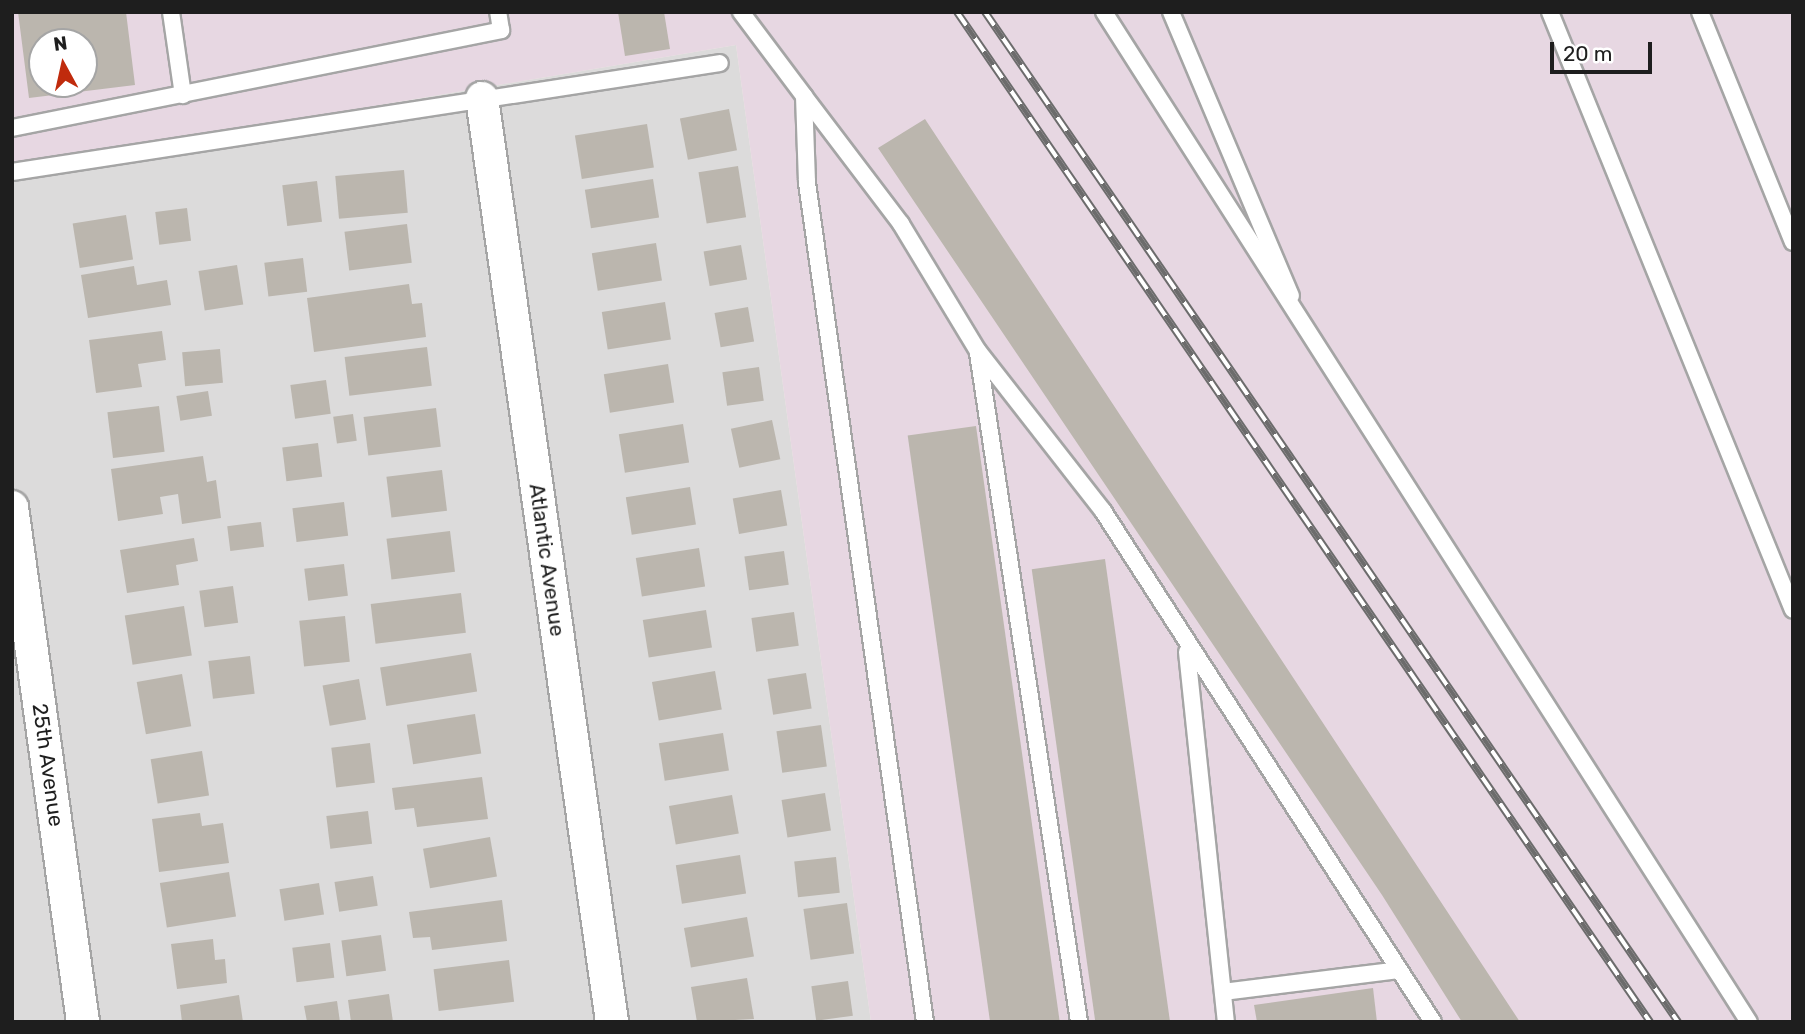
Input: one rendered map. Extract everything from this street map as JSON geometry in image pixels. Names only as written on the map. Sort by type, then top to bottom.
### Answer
[{"type":"street","name":"Atlantic Avenue","points":[[482,98],[612,1022]]},
{"type":"street","name":"25th Avenue","points":[[12,507],[83,1022]]},
{"type":"lane","points":[[171,12],[183,95]]},
{"type":"lane","points":[[12,128],[501,30],[498,12]]},
{"type":"lane","points":[[741,12],[901,224],[978,351],[1103,511],[1187,649],[1433,1022]]},
{"type":"lane","points":[[1104,12],[1309,340],[1749,1022]]},
{"type":"lane","points":[[1171,12],[1309,340]]},
{"type":"lane","points":[[1549,12],[1793,610]]},
{"type":"lane","points":[[1700,12],[1793,242]]},
{"type":"lane","points":[[12,172],[720,63]]},
{"type":"lane","points":[[804,96],[807,182],[925,1022]]},
{"type":"lane","points":[[978,351],[1079,1022]]},
{"type":"lane","points":[[1187,649],[1226,1022]]},
{"type":"lane","points":[[1223,992],[1399,970]]},
{"type":"shaded area","points":[[12,12],[1793,12],[1793,1022],[871,1022],[736,45],[12,167]]},
{"type":"shaded area","points":[[736,45],[871,1022],[12,1022],[12,167]]},
{"type":"building","points":[[18,12],[126,12],[135,85],[98,90],[98,28],[28,28],[28,90]]},
{"type":"building","points":[[618,12],[664,12],[670,49],[625,56]]},
{"type":"building","points":[[729,109],[737,150],[688,160],[680,119]]},
{"type":"building","points":[[925,119],[1520,1022],[1462,1022],[1382,895],[878,148]]},
{"type":"building","points":[[647,124],[654,167],[582,179],[575,135]]},
{"type":"building","points":[[738,166],[746,217],[707,224],[698,172]]},
{"type":"building","points":[[404,170],[408,213],[339,219],[335,176]]},
{"type":"building","points":[[653,179],[659,218],[591,228],[585,190]]},
{"type":"building","points":[[317,181],[322,222],[287,226],[282,185]]},
{"type":"building","points":[[187,208],[191,241],[159,245],[155,212]]},
{"type":"building","points":[[126,215],[133,259],[80,268],[73,223]]},
{"type":"building","points":[[407,224],[412,263],[349,270],[344,232]]},
{"type":"building","points":[[656,243],[662,281],[598,291],[592,253]]},
{"type":"building","points":[[741,245],[747,279],[710,286],[704,252]]},
{"type":"building","points":[[303,258],[307,292],[268,296],[264,263]]},
{"type":"building","points":[[237,265],[243,305],[205,311],[198,271]]},
{"type":"building","points":[[134,266],[137,285],[167,280],[171,305],[88,318],[81,275]]},
{"type":"building","points":[[409,284],[412,304],[422,303],[426,337],[314,352],[307,298]]},
{"type":"building","points":[[665,302],[671,340],[608,350],[602,312]]},
{"type":"building","points":[[748,307],[754,341],[721,347],[715,313]]},
{"type":"building","points":[[162,331],[166,360],[138,364],[142,387],[96,393],[89,340]]},
{"type":"building","points":[[427,347],[432,386],[349,396],[345,357]]},
{"type":"building","points":[[220,349],[223,383],[185,386],[182,352]]},
{"type":"building","points":[[668,364],[674,403],[610,413],[604,374]]},
{"type":"building","points":[[759,367],[764,401],[727,406],[722,372]]},
{"type":"building","points":[[326,380],[331,414],[295,419],[290,385]]},
{"type":"building","points":[[208,391],[212,416],[180,421],[176,396]]},
{"type":"building","points":[[159,406],[165,452],[113,458],[107,412]]},
{"type":"building","points":[[436,408],[441,447],[368,456],[364,417]]},
{"type":"building","points":[[353,414],[357,441],[337,444],[333,417]]},
{"type":"building","points":[[772,420],[780,459],[739,468],[731,429]]},
{"type":"building","points":[[683,424],[689,463],[625,473],[619,434]]},
{"type":"building","points":[[976,426],[1060,1022],[990,1022],[908,436]]},
{"type":"building","points":[[318,443],[322,477],[286,481],[282,447]]},
{"type":"building","points":[[203,456],[207,482],[216,480],[221,518],[182,524],[178,494],[160,497],[163,514],[118,521],[111,469]]},
{"type":"building","points":[[442,470],[447,511],[391,518],[386,477]]},
{"type":"building","points":[[690,487],[696,525],[632,535],[626,497]]},
{"type":"building","points":[[781,490],[787,525],[739,534],[733,499]]},
{"type":"building","points":[[344,502],[348,536],[297,542],[292,508]]},
{"type":"building","points":[[261,522],[264,547],[230,551],[227,526]]},
{"type":"building","points":[[450,531],[455,572],[391,579],[386,539]]},
{"type":"building","points":[[194,538],[198,561],[176,565],[179,585],[127,593],[120,550]]},
{"type":"building","points":[[699,548],[705,587],[642,597],[636,558]]},
{"type":"building","points":[[784,551],[789,585],[749,590],[744,557]]},
{"type":"building","points":[[1105,559],[1170,1021],[1095,1022],[1032,569]]},
{"type":"building","points":[[344,564],[348,596],[308,601],[304,569]]},
{"type":"building","points":[[233,586],[238,623],[204,627],[199,591]]},
{"type":"building","points":[[461,593],[466,633],[376,644],[371,604]]},
{"type":"building","points":[[184,606],[192,655],[133,665],[125,615]]},
{"type":"building","points":[[706,610],[712,648],[649,658],[643,620]]},
{"type":"building","points":[[794,612],[799,646],[756,652],[751,618]]},
{"type":"building","points":[[345,616],[350,662],[304,667],[299,621]]},
{"type":"building","points":[[471,653],[477,692],[386,706],[380,667]]},
{"type":"building","points":[[250,656],[255,694],[213,699],[208,661]]},
{"type":"building","points":[[715,671],[722,709],[659,721],[652,682]]},
{"type":"building","points":[[806,673],[812,709],[773,715],[767,679]]},
{"type":"building","points":[[182,674],[191,726],[146,734],[137,682]]},
{"type":"building","points":[[359,679],[366,719],[330,726],[323,685]]},
{"type":"building","points":[[475,714],[481,754],[413,764],[407,725]]},
{"type":"building","points":[[821,725],[827,767],[782,773],[776,731]]},
{"type":"building","points":[[723,733],[729,771],[665,781],[659,743]]},
{"type":"building","points":[[370,743],[375,783],[336,787],[331,748]]},
{"type":"building","points":[[202,751],[209,795],[158,804],[151,759]]},
{"type":"building","points":[[482,777],[488,819],[417,827],[414,808],[395,810],[392,788]]},
{"type":"building","points":[[825,793],[831,831],[787,837],[782,800]]},
{"type":"building","points":[[732,795],[739,833],[676,845],[669,806]]},
{"type":"building","points":[[368,811],[372,844],[330,849],[326,816]]},
{"type":"building","points":[[200,813],[202,826],[223,823],[229,863],[159,872],[152,819]]},
{"type":"building","points":[[490,837],[497,876],[430,888],[423,849]]},
{"type":"building","points":[[740,855],[746,894],[682,904],[676,865]]},
{"type":"building","points":[[836,857],[840,893],[798,897],[794,861]]},
{"type":"building","points":[[229,872],[236,916],[167,927],[160,883]]},
{"type":"building","points":[[373,876],[378,906],[339,912],[334,882]]},
{"type":"building","points":[[319,883],[324,915],[284,921],[279,889]]},
{"type":"building","points":[[502,900],[507,941],[432,950],[430,937],[413,938],[409,912]]},
{"type":"building","points":[[847,903],[854,954],[811,960],[803,909]]},
{"type":"building","points":[[747,917],[754,956],[691,968],[684,928]]},
{"type":"building","points":[[381,935],[386,971],[346,976],[341,941]]},
{"type":"building","points":[[213,939],[215,960],[225,959],[227,983],[177,989],[171,944]]},
{"type":"building","points":[[330,943],[334,978],[297,982],[292,948]]},
{"type":"building","points":[[509,960],[514,1002],[439,1011],[434,969]]},
{"type":"building","points":[[747,978],[754,1019],[697,1022],[691,987]]},
{"type":"building","points":[[848,981],[853,1016],[816,1021],[811,986]]},
{"type":"building","points":[[1373,988],[1377,1022],[1257,1022],[1254,1005]]},
{"type":"building","points":[[389,994],[393,1022],[351,1022],[348,1000]]},
{"type":"building","points":[[239,995],[243,1022],[182,1022],[180,1005]]},
{"type":"building","points":[[337,1001],[340,1022],[307,1022],[304,1006]]},
{"type":"railway","points":[[957,12],[1650,1022]]},
{"type":"railway","points":[[985,12],[1678,1022]]}]
